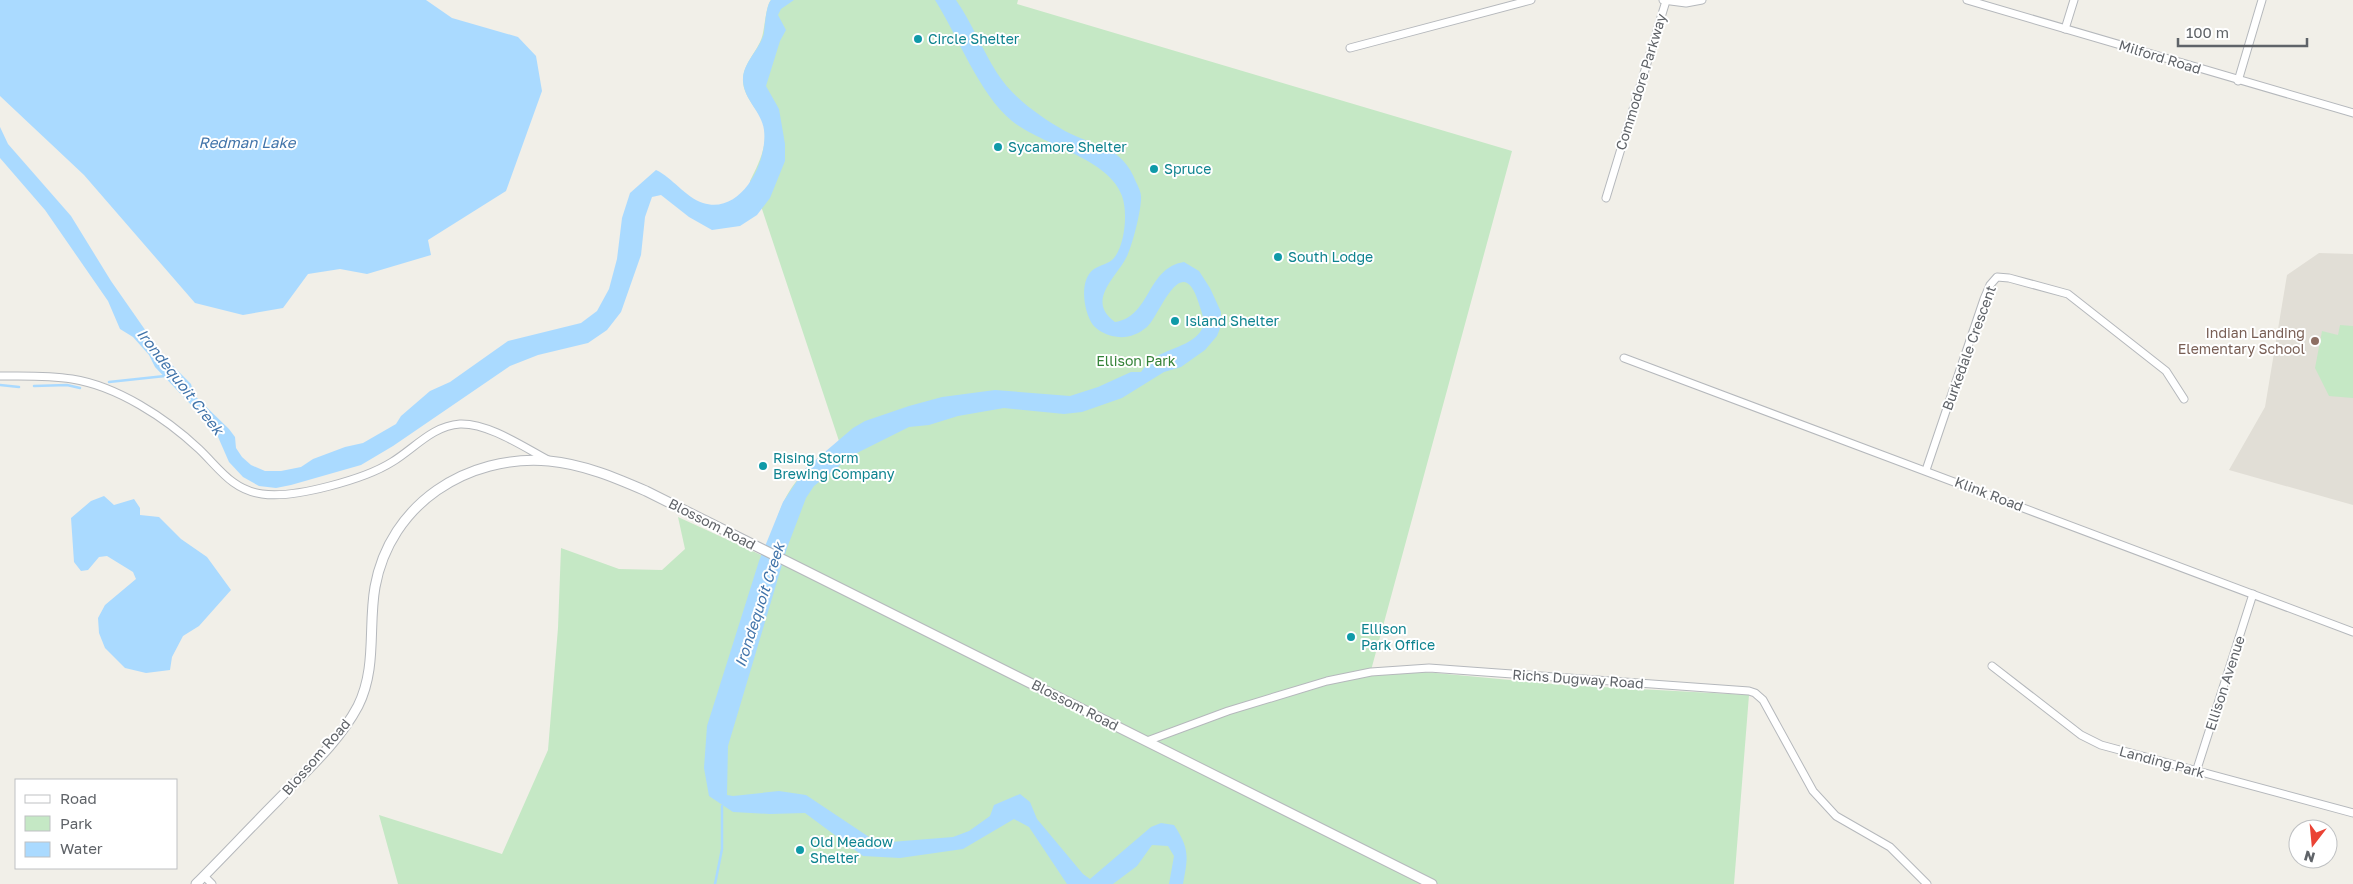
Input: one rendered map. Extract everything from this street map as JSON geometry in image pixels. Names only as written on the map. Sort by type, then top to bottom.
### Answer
[{"type":"street","points":[[1350,48],[1528,0]]},
{"type":"street","name":"Commodore Parkway","points":[[1606,198],[1664,1],[1686,3],[1702,0]]},
{"type":"street","name":"Milford Road","points":[[1967,0],[2353,113]]},
{"type":"street","points":[[2065,29],[2074,0]]},
{"type":"street","points":[[2238,80],[2262,0]]},
{"type":"street","name":"Burkedale Crescent","points":[[1926,470],[1984,299],[1990,285],[1997,277],[2010,278],[2068,294],[2166,371],[2184,399]]},
{"type":"street","name":"Klink Road","points":[[1624,358],[2353,632]]},
{"type":"street","points":[[0,376],[73,379],[103,388],[128,400],[169,426],[199,449],[230,481],[251,492],[262,495],[300,492],[363,476],[390,464],[438,430],[461,424],[474,425],[488,430],[550,461]]},
{"type":"street","name":"Blossom Road","points":[[196,884],[305,773],[339,734],[355,711],[366,685],[375,589],[380,568],[386,550],[408,514],[439,487],[461,475],[485,466],[526,461],[550,461],[624,481],[1432,884]]},
{"type":"street","name":"Ellison Avenue","points":[[2196,772],[2253,594]]},
{"type":"street","name":"Landing Park","points":[[1992,666],[2090,740],[2115,750],[2353,813]]},
{"type":"street","name":"Richs Dugway Road","points":[[1147,741],[1228,711],[1327,681],[1371,672],[1429,668],[1750,691],[1763,700],[1813,791],[1836,816],[1890,847],[1927,884]]},
{"type":"street","points":[[204,876],[212,884]]},
{"type":"shaded area","name":"Indian Landing Elementary School","points":[[2319,253],[2353,254],[2353,505],[2229,470],[2265,407],[2287,275]]},
{"type":"green space","name":"Ellison Park","points":[[771,0],[1018,0],[1017,4],[1512,151],[1370,674],[1425,672],[1565,685],[1749,695],[1734,884],[398,884],[379,815],[502,854],[548,750],[558,628],[561,548],[619,569],[662,570],[685,549],[678,517],[761,555],[768,543],[789,491],[808,468],[839,441],[762,209],[750,181],[761,157],[765,132],[760,116],[745,91],[743,75],[761,39]]},
{"type":"green space","points":[[2340,325],[2353,326],[2353,398],[2329,396],[2315,368],[2322,331],[2338,335]]},
{"type":"water","name":"Redman Lake","points":[[0,0],[426,0],[452,18],[518,37],[536,56],[542,91],[506,191],[428,240],[431,255],[367,274],[340,269],[308,274],[283,308],[243,315],[195,303],[84,175],[0,96]]},
{"type":"water","name":"Irondequoit Creek","points":[[771,0],[794,0],[781,9],[778,15],[786,30],[780,41],[766,86],[779,109],[785,144],[785,161],[770,198],[757,215],[740,226],[712,230],[689,217],[661,195],[652,197],[645,217],[641,255],[621,312],[607,330],[588,343],[538,355],[510,366],[393,446],[361,465],[291,485],[276,488],[259,486],[243,477],[229,462],[215,430],[155,367],[149,355],[133,337],[120,329],[108,301],[45,210],[0,158],[0,127],[8,144],[71,216],[111,281],[164,357],[191,384],[194,395],[235,437],[236,448],[242,457],[251,465],[265,471],[281,471],[301,467],[313,459],[345,447],[363,443],[396,424],[401,416],[430,391],[450,382],[508,341],[581,323],[597,311],[609,289],[617,259],[622,218],[630,193],[656,170],[690,196],[703,203],[717,205],[729,201],[740,194],[756,170],[762,157],[764,143],[763,124],[746,94],[743,74],[762,39]]},
{"type":"water","name":"Irondequoit Creek","points":[[935,0],[956,0],[997,73],[1019,99],[1046,120],[1065,131],[1115,154],[1130,170],[1140,193],[1140,209],[1134,237],[1128,253],[1110,282],[1103,298],[1103,306],[1107,314],[1115,322],[1127,318],[1143,302],[1162,273],[1172,266],[1184,262],[1199,271],[1210,288],[1221,312],[1221,326],[1217,336],[1205,350],[1181,367],[1164,372],[1122,398],[1082,412],[1064,414],[1004,408],[958,416],[929,425],[909,427],[853,455],[814,486],[806,498],[787,548],[728,746],[727,795],[779,791],[806,795],[878,843],[953,837],[969,831],[990,816],[994,805],[1020,794],[1030,802],[1037,819],[1083,874],[1090,879],[1151,827],[1161,823],[1174,825],[1183,841],[1186,853],[1187,860],[1183,884],[1169,884],[1174,856],[1168,846],[1152,845],[1137,866],[1113,884],[1067,884],[1029,827],[1014,819],[963,849],[900,858],[863,856],[805,813],[733,812],[709,796],[704,768],[707,726],[759,561],[783,502],[805,469],[853,428],[865,421],[942,397],[995,390],[1070,396],[1098,387],[1131,372],[1141,372],[1157,356],[1186,343],[1198,335],[1204,323],[1192,288],[1186,282],[1179,284],[1172,290],[1147,327],[1135,335],[1126,337],[1112,336],[1101,332],[1093,325],[1085,304],[1084,287],[1089,274],[1094,269],[1110,262],[1121,245],[1125,219],[1122,196],[1115,183],[1089,162],[1025,130],[1000,110],[979,80]]},
{"type":"water","points":[[104,496],[114,505],[134,499],[140,508],[140,515],[159,517],[181,539],[207,557],[231,590],[199,626],[183,636],[172,657],[170,670],[146,673],[125,668],[105,648],[99,633],[98,618],[105,605],[136,579],[133,572],[107,556],[99,557],[88,570],[81,571],[74,562],[71,518],[91,501]]},
{"type":"waterway","name":"Irondequoit Creek","points":[[109,382],[165,376]]},
{"type":"waterway","points":[[0,385],[19,387]]},
{"type":"waterway","points":[[34,386],[67,385],[80,388]]},
{"type":"waterway","points":[[715,884],[722,849],[722,806]]},
{"type":"place","name":"Circle Shelter","points":[[918,39]]},
{"type":"place","name":"Sycamore Shelter","points":[[998,147]]},
{"type":"place","name":"Spruce","points":[[1154,169]]},
{"type":"place","name":"South Lodge","points":[[1278,257]]},
{"type":"place","name":"Island Shelter","points":[[1175,321]]},
{"type":"place","name":"Indian Landing Elementary School","points":[[2315,341]]},
{"type":"place","name":"Rising Storm Brewing Company","points":[[763,466]]},
{"type":"place","name":"Ellison Park Office","points":[[1351,637]]},
{"type":"place","name":"Old Meadow Shelter","points":[[800,850]]}]
